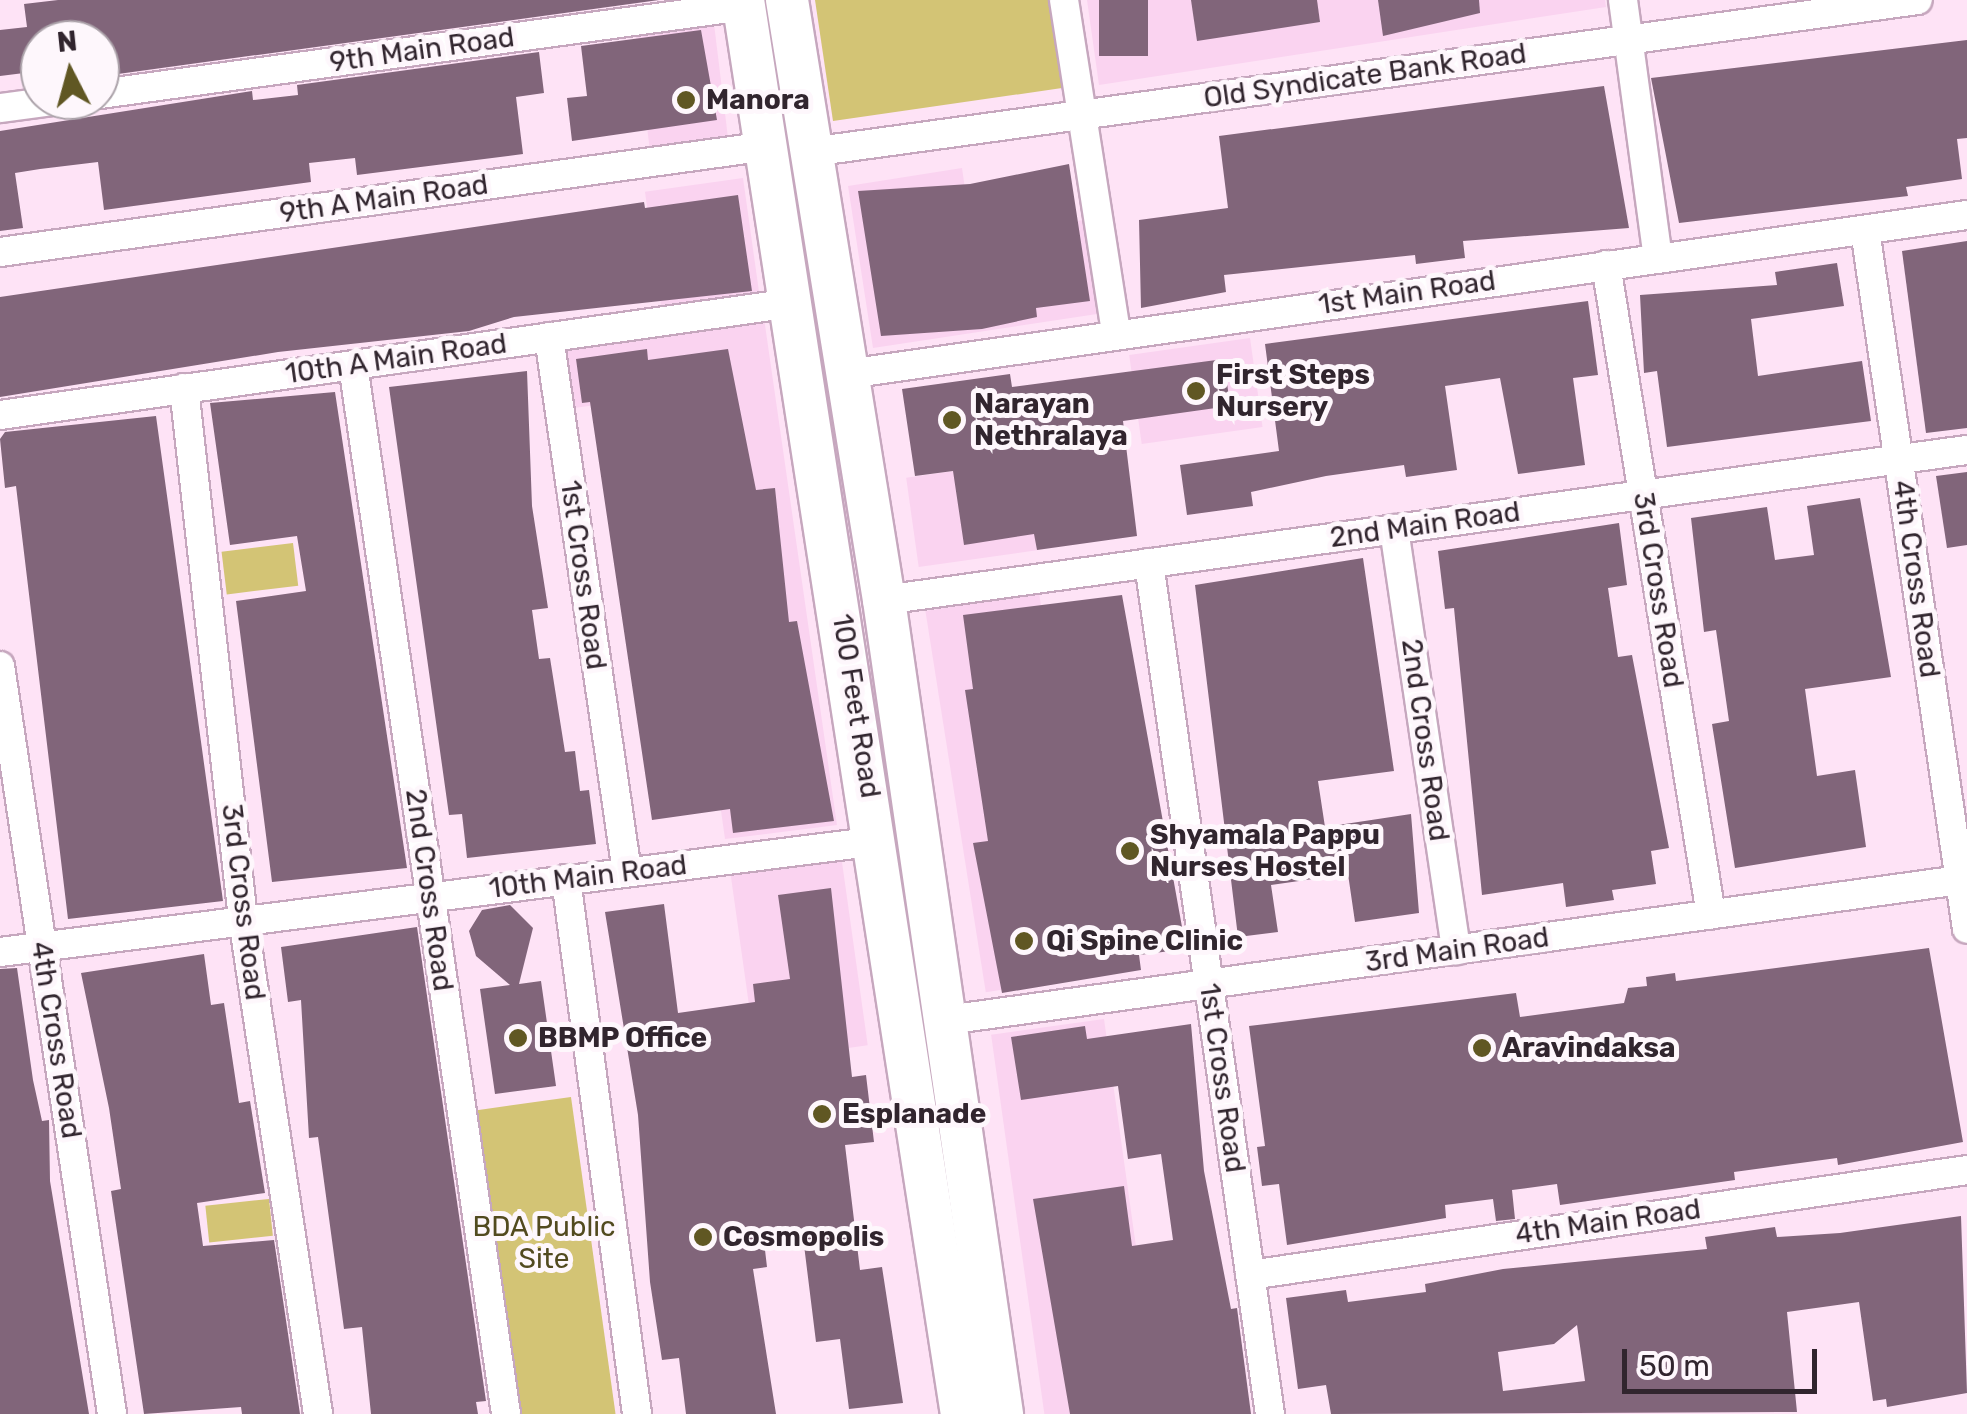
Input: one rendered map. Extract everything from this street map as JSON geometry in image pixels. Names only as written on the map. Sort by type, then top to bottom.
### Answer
[{"type":"main road","name":"100 Feet Road","points":[[787,0],[884,600],[1002,1414]]},
{"type":"main road","name":"100 Feet Road","points":[[744,3],[878,841],[962,1414]]},
{"type":"street","points":[[1064,0],[1116,333]]},
{"type":"street","points":[[1624,0],[1658,258]]},
{"type":"street","name":"Old Syndicate Bank Road","points":[[811,152],[1918,0]]},
{"type":"street","name":"9th Main Road","points":[[120,91],[744,3]]},
{"type":"street","name":"9th A Main Road","points":[[0,252],[768,146]]},
{"type":"street","name":"1st Main Road","points":[[847,374],[1116,333],[1967,216]]},
{"type":"street","name":"4th Cross Road","points":[[1864,230],[1963,880],[1967,929]]},
{"type":"street","name":"3rd Cross Road","points":[[1606,265],[1711,915]]},
{"type":"street","name":"10th A Main Road","points":[[0,415],[792,303]]},
{"type":"street","name":"1st Cross Road","points":[[548,338],[626,872]]},
{"type":"street","name":"2nd Cross Road","points":[[353,365],[506,1414]]},
{"type":"street","name":"3rd Cross Road","points":[[184,388],[242,920],[318,1414]]},
{"type":"street","name":"2nd Main Road","points":[[884,600],[1967,450]]},
{"type":"street","name":"2nd Cross Road","points":[[1394,529],[1456,950]]},
{"type":"street","name":"1st Cross Road","points":[[1149,563],[1270,1414]]},
{"type":"street","name":"4th Cross Road","points":[[0,666],[112,1414]]},
{"type":"street","name":"10th Main Road","points":[[0,952],[878,841]]},
{"type":"street","points":[[566,879],[637,1414]]},
{"type":"street","name":"3rd Main Road","points":[[946,1020],[1963,880]]},
{"type":"street","name":"4th Main Road","points":[[1250,1275],[1967,1170]]},
{"type":"shaded area","points":[[1087,0],[1605,0],[1606,7],[1099,85]]},
{"type":"shaded area","points":[[714,24],[728,141],[650,151],[636,34]]},
{"type":"shaded area","points":[[962,168],[972,237],[1083,220],[1097,314],[873,348],[848,186]]},
{"type":"shaded area","points":[[743,178],[760,302],[662,316],[645,192]]},
{"type":"shaded area","points":[[764,318],[837,825],[725,839],[662,396],[574,408],[565,346]]},
{"type":"shaded area","name":"First Steps Nursery","points":[[1250,338],[1263,427],[1142,444],[1129,355]]},
{"type":"shaded area","points":[[1026,461],[1039,550],[919,567],[906,478]]},
{"type":"shaded area","points":[[1039,593],[1099,974],[986,992],[925,611]]},
{"type":"shaded area","points":[[841,855],[868,1045],[757,1061],[730,871]]},
{"type":"shaded area","points":[[1104,1019],[1160,1414],[1044,1414],[991,1035]]},
{"type":"green space","points":[[815,0],[1049,0],[1062,88],[833,121]]},
{"type":"green space","points":[[293,543],[298,586],[227,594],[222,552]]},
{"type":"green space","name":"BDA Public Site","points":[[571,1097],[616,1414],[520,1414],[477,1110]]},
{"type":"green space","points":[[269,1199],[273,1236],[209,1242],[205,1206]]},
{"type":"building","points":[[58,0],[659,0],[120,74],[120,20],[26,20],[24,4]]},
{"type":"building","points":[[1099,0],[1148,0],[1148,56],[1099,56]]},
{"type":"building","points":[[1191,0],[1317,0],[1320,22],[1197,41]]},
{"type":"building","points":[[1378,0],[1479,0],[1480,13],[1383,36]]},
{"type":"building","points":[[20,28],[20,74],[0,76],[0,30]]},
{"type":"building","points":[[701,30],[717,120],[572,141],[567,98],[587,96],[581,46]]},
{"type":"building","points":[[1967,40],[1967,138],[1957,139],[1962,179],[1906,187],[1908,196],[1679,223],[1651,78]]},
{"type":"building","points":[[539,52],[544,93],[516,97],[523,154],[357,175],[355,158],[309,163],[311,182],[104,210],[98,162],[40,169],[15,173],[23,228],[0,231],[0,131],[69,120],[120,120],[120,112],[252,91],[253,100],[298,95],[297,85]]},
{"type":"building","points":[[1604,86],[1629,228],[1463,241],[1465,258],[1416,264],[1415,255],[1224,275],[1226,292],[1141,308],[1139,220],[1228,208],[1219,136]]},
{"type":"building","points":[[1069,164],[1090,301],[1036,308],[1037,317],[982,329],[881,336],[858,191],[970,184]]},
{"type":"building","points":[[738,195],[752,291],[514,317],[469,331],[278,352],[0,397],[0,297],[644,202],[645,208]]},
{"type":"building","points":[[1967,241],[1967,428],[1926,433],[1902,251]]},
{"type":"building","points":[[1837,263],[1844,306],[1751,319],[1758,376],[1862,361],[1871,421],[1667,447],[1657,371],[1644,373],[1640,295],[1777,285],[1775,272]]},
{"type":"building","points":[[1588,301],[1598,375],[1573,378],[1585,465],[1518,474],[1500,378],[1445,386],[1457,470],[1406,477],[1404,465],[1326,476],[1251,492],[1253,506],[1187,515],[1180,465],[1279,451],[1265,344]]},
{"type":"building","points":[[647,349],[648,360],[728,349],[756,490],[775,488],[789,622],[797,621],[834,821],[733,833],[730,809],[652,820],[590,402],[582,403],[576,359]]},
{"type":"building","points":[[1224,359],[1230,406],[1123,421],[1137,536],[1037,550],[1034,534],[964,545],[953,471],[915,476],[902,389],[1010,374],[1012,387]]},
{"type":"building","points":[[527,371],[532,506],[548,608],[532,610],[539,659],[550,658],[565,752],[575,751],[580,791],[589,790],[596,844],[467,858],[462,814],[449,815],[389,387]]},
{"type":"building","points":[[335,392],[407,868],[272,882],[236,601],[306,591],[297,536],[230,545],[210,403]]},
{"type":"building","points":[[156,416],[223,901],[68,919],[16,486],[5,488],[0,439],[5,432]]},
{"type":"building","points":[[1967,472],[1967,545],[1947,548],[1936,476]]},
{"type":"building","points":[[1860,498],[1891,677],[1805,689],[1817,776],[1855,770],[1866,847],[1735,868],[1712,724],[1729,721],[1716,630],[1704,632],[1691,518],[1767,507],[1775,560],[1814,555],[1807,506]]},
{"type":"building","points":[[1619,523],[1627,585],[1608,588],[1618,657],[1632,655],[1669,848],[1651,851],[1656,884],[1612,890],[1614,900],[1566,907],[1563,883],[1482,895],[1454,608],[1445,609],[1438,551]]},
{"type":"building","points":[[1363,558],[1394,771],[1318,781],[1325,827],[1411,814],[1419,913],[1355,922],[1348,874],[1271,885],[1278,932],[1238,937],[1195,585]]},
{"type":"building","points":[[1122,595],[1186,949],[1139,955],[1141,970],[1002,993],[973,843],[988,841],[965,690],[973,689],[963,615]]},
{"type":"building","points":[[831,888],[852,1077],[866,1075],[874,1142],[845,1145],[860,1270],[882,1267],[903,1403],[849,1409],[840,1339],[816,1342],[804,1245],[765,1250],[767,1267],[753,1269],[776,1414],[686,1414],[679,1358],[662,1360],[650,1282],[638,1115],[605,912],[664,904],[678,1013],[755,1002],[753,984],[790,979],[778,895]]},
{"type":"building","name":"BBMP Office","points":[[510,905],[533,928],[519,984],[541,981],[556,1086],[495,1094],[480,989],[510,985],[476,956],[469,931],[482,910]]},
{"type":"building","points":[[417,927],[486,1401],[476,1402],[478,1414],[371,1414],[362,1327],[344,1329],[318,1137],[309,1138],[301,1000],[288,1002],[281,947]]},
{"type":"building","points":[[1929,948],[1963,1142],[1838,1165],[1837,1158],[1734,1172],[1735,1180],[1560,1205],[1557,1184],[1512,1190],[1515,1219],[1496,1221],[1493,1199],[1445,1205],[1446,1218],[1287,1245],[1279,1184],[1262,1186],[1257,1147],[1265,1146],[1249,1026],[1516,993],[1520,1017],[1624,1003],[1628,988],[1647,986],[1646,977],[1675,973],[1676,981]]},
{"type":"building","points":[[204,954],[211,1005],[224,1003],[239,1103],[250,1101],[265,1193],[197,1203],[203,1246],[274,1240],[300,1414],[242,1414],[241,1407],[144,1414],[111,1191],[121,1189],[81,973]]},
{"type":"building","points":[[17,968],[33,1080],[42,1121],[49,1120],[50,1181],[89,1414],[0,1414],[0,969]]},
{"type":"building","points":[[1191,1024],[1204,1171],[1231,1309],[1237,1308],[1251,1414],[1070,1414],[1033,1199],[1124,1186],[1132,1246],[1173,1240],[1161,1154],[1128,1159],[1118,1086],[1021,1100],[1011,1037],[1085,1026],[1087,1039]]},
{"type":"building","points":[[1961,1216],[1967,1393],[1887,1407],[1886,1399],[1873,1401],[1859,1302],[1787,1312],[1797,1412],[1331,1414],[1326,1385],[1298,1389],[1286,1298],[1346,1290],[1348,1302],[1426,1292],[1425,1284],[1503,1269],[1707,1249],[1705,1237],[1775,1227],[1777,1237],[1840,1233]],"holes":[[[1577,1325],[1585,1381],[1503,1391],[1498,1352],[1554,1344]]]},
{"type":"place","name":"Manora","points":[[686,100]]},
{"type":"place","name":"First Steps Nursery","points":[[1196,391]]},
{"type":"place","name":"Narayan Nethralaya","points":[[952,420]]},
{"type":"place","name":"Shyamala Pappu Nurses Hostel","points":[[1130,851]]},
{"type":"place","name":"Qi Spine Clinic","points":[[1024,941]]},
{"type":"place","name":"BBMP Office","points":[[518,1038]]},
{"type":"place","name":"Aravindaksa","points":[[1482,1048]]},
{"type":"place","name":"Esplanade","points":[[822,1114]]},
{"type":"place","name":"Cosmopolis","points":[[703,1237]]}]
